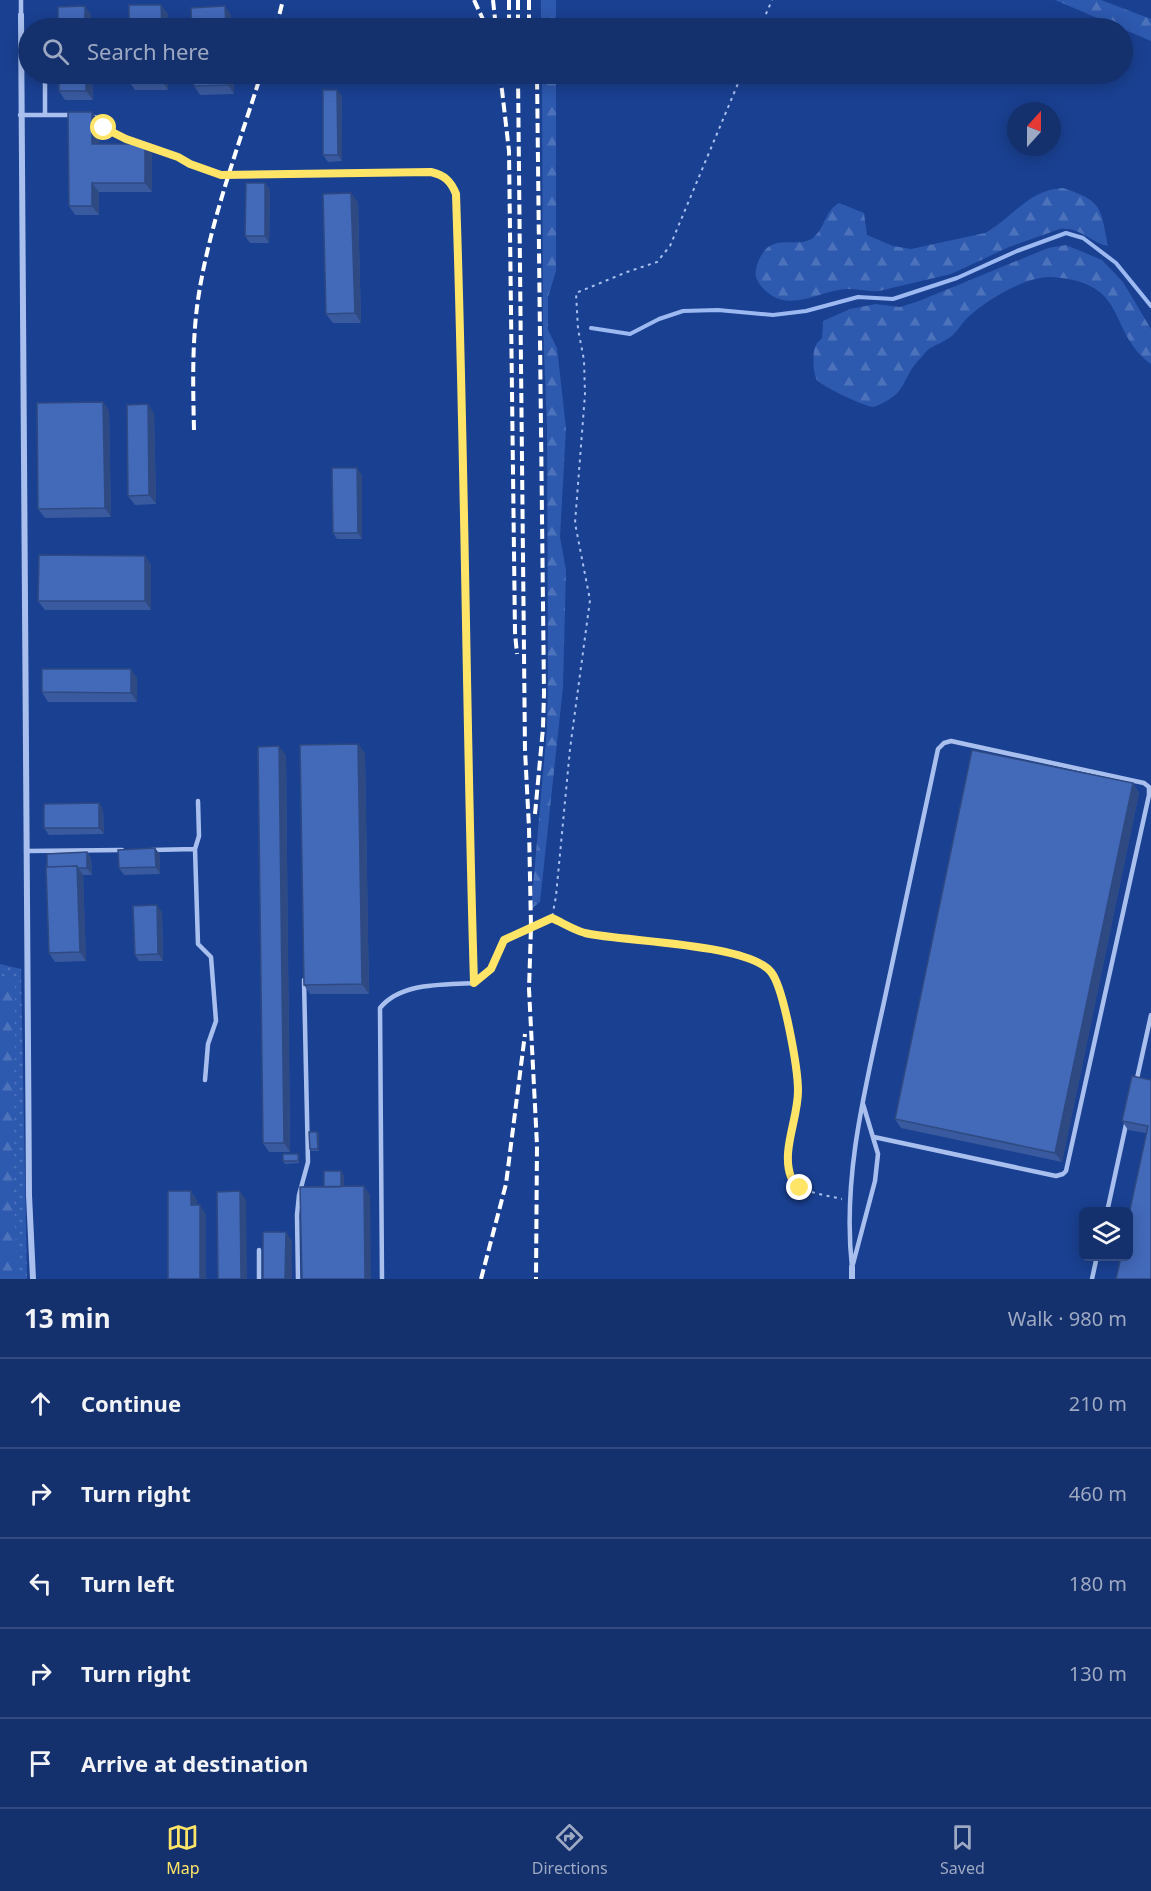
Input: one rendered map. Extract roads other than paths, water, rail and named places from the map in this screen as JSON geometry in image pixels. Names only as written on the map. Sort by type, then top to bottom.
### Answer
[{"type":"street","points":[[20,84],[29,1195],[33,1279]]},
{"type":"street","points":[[852,1267],[852,1279]]},
{"type":"lane","points":[[21,0],[21,15]]},
{"type":"lane","points":[[45,84],[45,115]]},
{"type":"lane","points":[[20,116],[78,115]]},
{"type":"lane","points":[[85,115],[97,118],[104,128],[126,139],[221,175],[431,172],[445,177],[456,194],[474,983],[408,990],[397,993],[380,1008],[382,1279]]},
{"type":"lane","points":[[852,1267],[848,1234],[851,1176],[862,1101],[938,749],[944,743],[951,741],[1144,783],[1149,787],[1149,795],[1066,1171],[1056,1176],[874,1137]]},
{"type":"lane","points":[[198,801],[200,836],[195,849],[198,944],[211,957],[216,1022],[208,1044],[205,1080]]},
{"type":"lane","points":[[150,849],[195,849]]},
{"type":"lane","points":[[26,851],[128,850]]},
{"type":"lane","points":[[298,1279],[298,1195],[308,1162],[304,973]]},
{"type":"lane","points":[[1134,1090],[1151,1015]]},
{"type":"lane","points":[[852,1267],[875,1181],[878,1154],[862,1101]]},
{"type":"lane","points":[[1108,1207],[1129,1112]]},
{"type":"lane","points":[[259,1250],[259,1279]]},
{"type":"lane","points":[[1092,1279],[1096,1261]]},
{"type":"waterway","points":[[591,328],[630,334],[659,319],[683,311],[718,310],[773,315],[806,311],[858,297],[893,299],[957,278],[1017,251],[1066,233],[1083,238],[1116,263],[1151,306]]},
{"type":"railway","points":[[278,18],[283,0]]},
{"type":"railway","points":[[474,0],[482,18]]},
{"type":"railway","points":[[493,0],[495,18]]},
{"type":"railway","points":[[509,0],[509,18]]},
{"type":"railway","points":[[518,0],[518,18]]},
{"type":"railway","points":[[529,0],[529,18]]},
{"type":"railway","points":[[194,430],[194,338],[202,278],[224,189],[258,84]]},
{"type":"railway","points":[[500,84],[509,151],[517,654]]},
{"type":"railway","points":[[518,84],[525,750],[531,927],[529,989],[537,1145],[536,1279]]},
{"type":"railway","points":[[535,814],[544,693],[537,84]]},
{"type":"railway","points":[[481,1279],[506,1184],[525,1034]]}]
